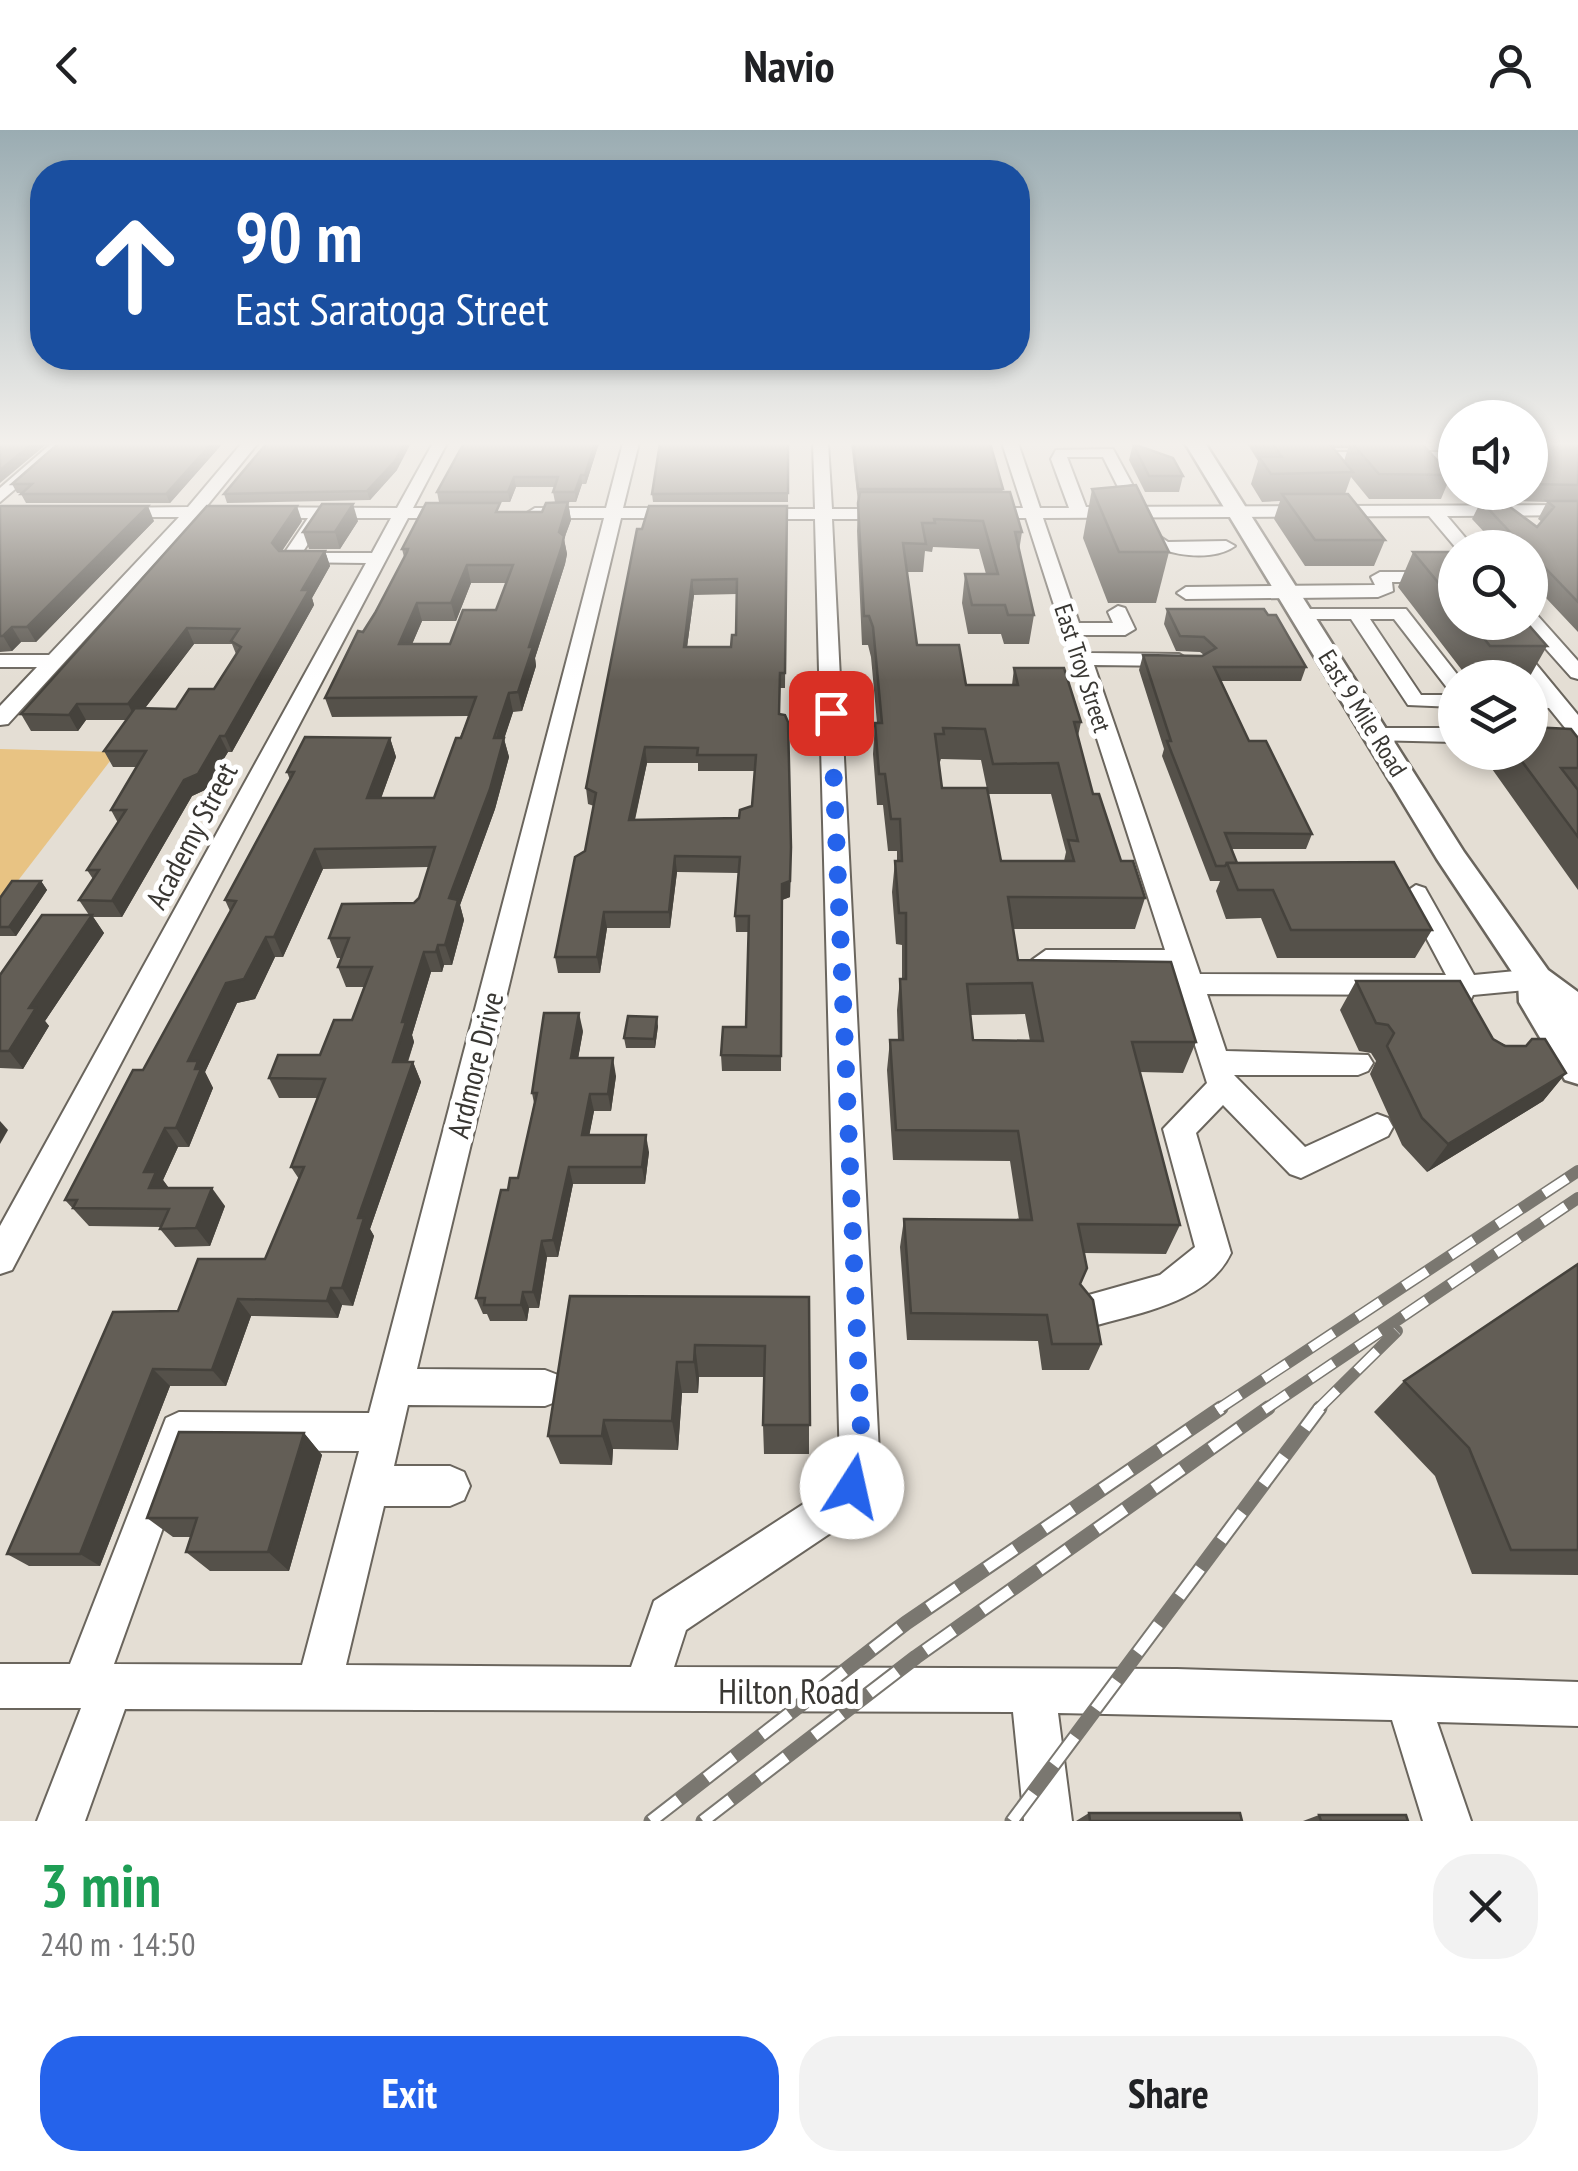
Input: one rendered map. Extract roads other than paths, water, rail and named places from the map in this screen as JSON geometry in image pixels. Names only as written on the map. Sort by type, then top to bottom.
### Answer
[{"type":"main road","name":"East 9 Mile Road","points":[[1244,522],[1453,859],[1536,979],[1568,1004],[1578,1020]]},
{"type":"main road","name":"East 9 Mile Road","points":[[1536,979],[1537,1002],[1578,1070]]},
{"type":"street","points":[[0,720],[183,522]]},
{"type":"street","points":[[314,522],[290,558],[378,558]]},
{"type":"street","name":"Academy Street","points":[[0,1259],[397,522]]},
{"type":"street","name":"Ardmore Drive","points":[[320,1686],[612,522]]},
{"type":"street","points":[[646,1690],[668,1616],[836,1506],[860,1473],[824,522]]},
{"type":"street","name":"East Troy Street","points":[[1036,522],[1219,1074]]},
{"type":"street","points":[[1135,522],[1144,540],[1157,546],[1226,546]]},
{"type":"street","points":[[1294,603],[1378,591],[1386,586],[1380,577],[1438,576]]},
{"type":"street","points":[[1186,593],[1294,603],[1356,614],[1399,613],[1438,663]]},
{"type":"street","points":[[1356,614],[1415,701],[1438,701]]},
{"type":"street","points":[[1070,629],[1124,628]]},
{"type":"street","points":[[1548,640],[1578,674]]},
{"type":"street","points":[[1515,651],[1578,731]]},
{"type":"street","points":[[1081,660],[1198,660]]},
{"type":"street","points":[[0,661],[54,661]]},
{"type":"street","points":[[1548,702],[1556,702]]},
{"type":"street","points":[[1548,734],[1578,731]]},
{"type":"street","points":[[1378,735],[1438,735]]},
{"type":"street","points":[[1416,894],[1460,972],[1459,1000],[1468,1016]]},
{"type":"street","points":[[1046,960],[1185,972],[1491,984],[1536,979]]},
{"type":"street","points":[[1090,1310],[1170,1288],[1214,1253],[1179,1129],[1219,1074],[1358,1063]]},
{"type":"street","points":[[1219,1074],[1258,1126],[1301,1164],[1377,1128]]},
{"type":"street","points":[[393,1388],[546,1388]]},
{"type":"street","points":[[61,1821],[98,1686],[179,1431],[382,1432]]},
{"type":"street","points":[[368,1486],[450,1486]]},
{"type":"street","name":"Hilton Road","points":[[0,1686],[1177,1691],[1578,1704]]},
{"type":"street","points":[[1033,1692],[1048,1821]]},
{"type":"street","points":[[1408,1700],[1447,1821]]},
{"type":"railway","points":[[1217,1410],[1578,1171]]},
{"type":"railway","points":[[1264,1410],[1578,1198]]},
{"type":"railway","points":[[1317,1410],[1397,1331]]},
{"type":"railway","points":[[651,1821],[906,1623],[1221,1408]]},
{"type":"railway","points":[[703,1821],[916,1657],[1268,1408]]},
{"type":"railway","points":[[1012,1821],[1320,1408]]}]
